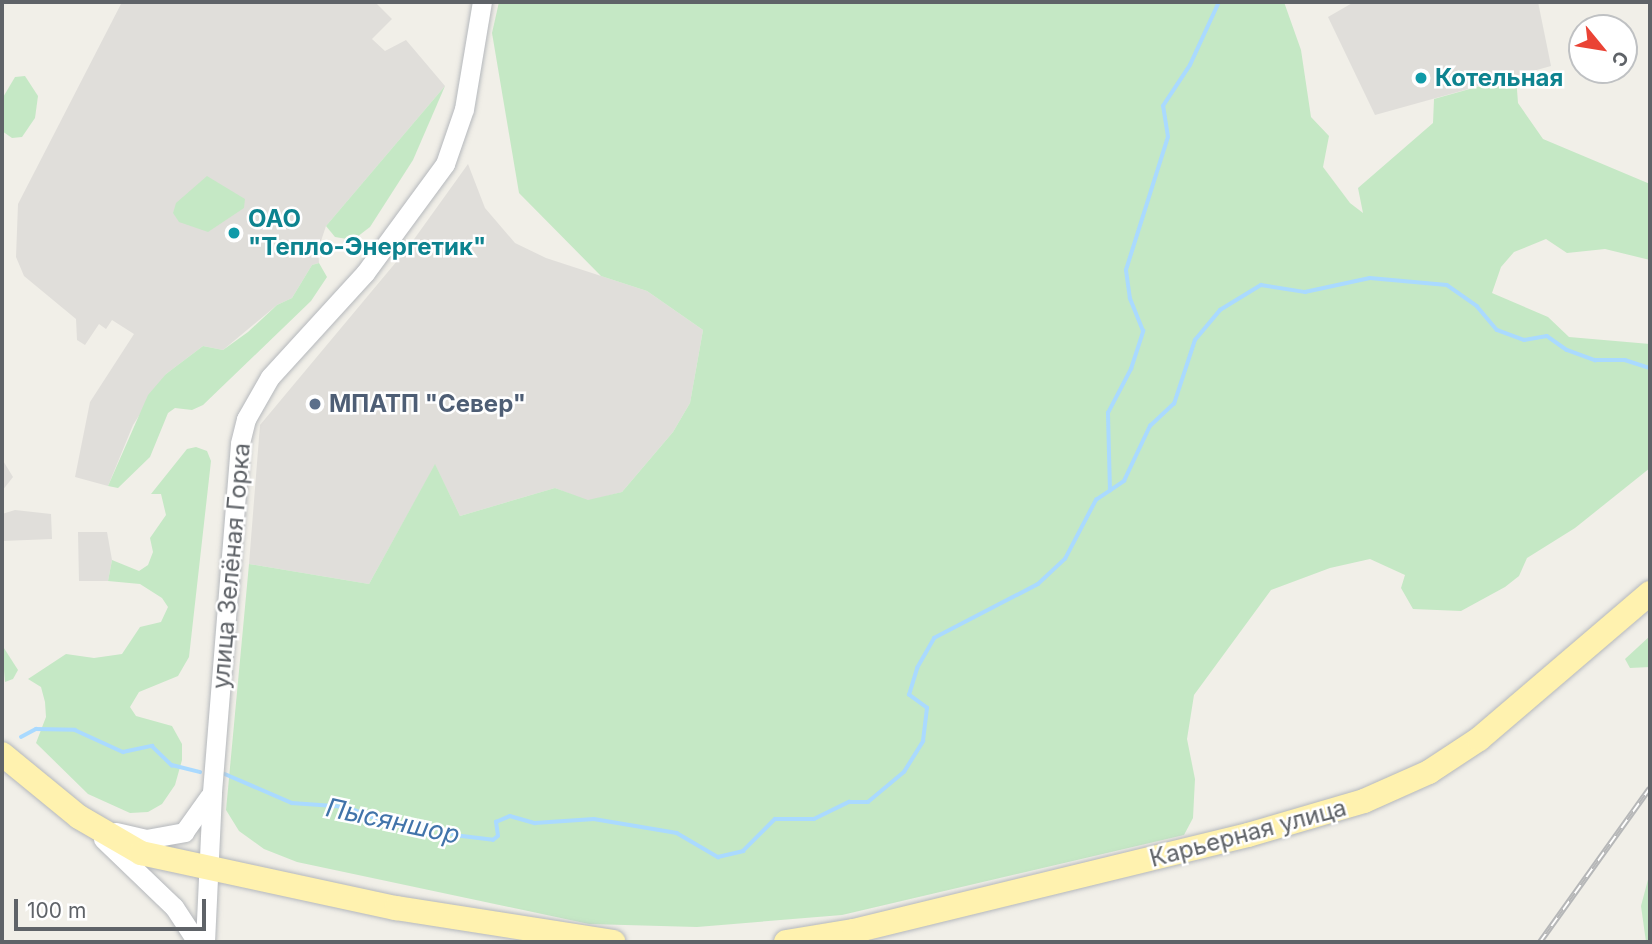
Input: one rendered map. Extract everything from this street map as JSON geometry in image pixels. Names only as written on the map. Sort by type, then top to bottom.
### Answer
[{"type":"main road","name":"Карьерная улица","points":[[786,942],[854,931],[977,902],[1248,835],[1364,801],[1429,772],[1479,739],[1650,593]]},
{"type":"main road","points":[[2,754],[79,817],[128,848],[207,869],[407,910],[613,942]]},
{"type":"street","name":"улица Зелёная Горка","points":[[205,942],[212,792],[240,443],[246,419],[270,377],[365,273],[445,164],[464,109],[482,2]]},
{"type":"street","points":[[79,817],[129,836],[161,838],[193,825],[212,792]]},
{"type":"street","points":[[79,817],[167,900],[197,942]]},
{"type":"shaded area","points":[[122,2],[375,2],[392,19],[372,39],[385,51],[406,40],[445,86],[326,226],[318,250],[319,263],[312,265],[292,298],[277,305],[223,350],[203,346],[166,374],[133,425],[108,486],[75,477],[90,402],[134,334],[112,320],[106,329],[99,324],[85,345],[77,340],[76,319],[24,276],[16,257],[18,204]]},
{"type":"shaded area","points":[[1354,2],[1538,2],[1551,66],[1375,115],[1328,17]]},
{"type":"shaded area","points":[[468,164],[485,208],[515,243],[546,258],[647,291],[703,330],[690,403],[673,432],[622,492],[588,501],[555,488],[460,516],[435,465],[369,584],[249,564],[260,425],[407,249]]},
{"type":"shaded area","points":[[2,459],[13,477],[2,491]]},
{"type":"shaded area","points":[[15,510],[51,514],[52,539],[2,541],[2,514]]},
{"type":"shaded area","points":[[78,532],[107,532],[112,560],[108,581],[79,581]]},
{"type":"green space","points":[[499,2],[1284,2],[1301,50],[1311,117],[1329,136],[1323,167],[1350,203],[1363,213],[1358,188],[1433,123],[1434,99],[1516,76],[1518,103],[1543,139],[1650,184],[1650,260],[1605,249],[1567,253],[1546,239],[1514,252],[1501,267],[1492,293],[1548,317],[1569,337],[1650,344],[1650,468],[1575,528],[1527,558],[1519,576],[1505,587],[1461,611],[1413,609],[1401,588],[1405,575],[1370,559],[1330,568],[1271,590],[1194,695],[1187,739],[1195,779],[1193,818],[1184,835],[842,915],[697,927],[589,924],[297,862],[264,849],[239,831],[226,810],[249,564],[369,584],[435,464],[460,516],[555,488],[588,500],[622,492],[673,432],[690,403],[703,330],[647,291],[601,276],[519,193],[492,33]]},
{"type":"green space","points":[[25,76],[38,96],[35,118],[22,137],[12,138],[2,131],[2,99],[15,77]]},
{"type":"green space","points":[[445,86],[413,160],[370,227],[353,240],[335,237],[326,226]]},
{"type":"green space","points":[[207,176],[245,199],[244,208],[208,232],[179,222],[173,213],[176,203]]},
{"type":"green space","points":[[319,263],[327,277],[311,301],[203,405],[192,410],[175,408],[168,413],[150,457],[118,488],[108,486],[148,395],[166,374],[203,346],[223,350],[248,332],[277,305],[292,298],[312,265]]},
{"type":"green space","points":[[196,447],[207,451],[211,461],[189,657],[178,676],[139,692],[130,707],[136,716],[172,726],[182,744],[182,760],[175,785],[162,804],[148,812],[130,813],[88,794],[36,743],[46,717],[45,702],[41,687],[28,679],[66,654],[94,658],[122,654],[140,627],[161,622],[168,607],[162,598],[140,584],[108,581],[112,560],[139,571],[148,565],[153,552],[150,538],[166,515],[161,494],[151,494],[187,449]]},
{"type":"green space","points":[[1650,636],[1650,667],[1630,668],[1625,659]]},
{"type":"green space","points":[[2,645],[18,670],[13,679],[5,682]]},
{"type":"green space","points":[[1650,872],[1650,942],[1646,942],[1641,906]]},
{"type":"waterway","points":[[1110,491],[1108,413],[1131,369],[1143,331],[1130,299],[1126,270],[1168,137],[1163,106],[1190,65],[1219,2]]},
{"type":"waterway","name":"Пысяншор","points":[[225,774],[292,803],[348,807],[393,826],[426,824],[454,835],[493,840],[498,836],[496,822],[510,816],[535,823],[594,819],[677,833],[718,857],[743,851],[775,819],[814,819],[849,802],[868,802],[904,772],[923,741],[927,708],[909,695],[917,668],[934,638],[1038,584],[1065,559],[1096,500],[1124,481],[1150,426],[1174,404],[1195,340],[1220,310],[1261,285],[1305,292],[1370,278],[1447,285],[1477,306],[1497,330],[1524,340],[1547,336],[1567,350],[1595,360],[1625,360],[1650,368]]},
{"type":"waterway","name":"Пысяншор","points":[[21,737],[36,729],[75,730],[123,752],[152,746],[172,765],[200,772]]},
{"type":"railway","points":[[1540,942],[1650,788]]},
{"type":"place","name":"Котельная","points":[[1421,78]]},
{"type":"place","name":"ОАО \"Тепло-Энергетик\"","points":[[234,233]]},
{"type":"place","name":"МПАТП \"Север\"","points":[[315,404]]}]
